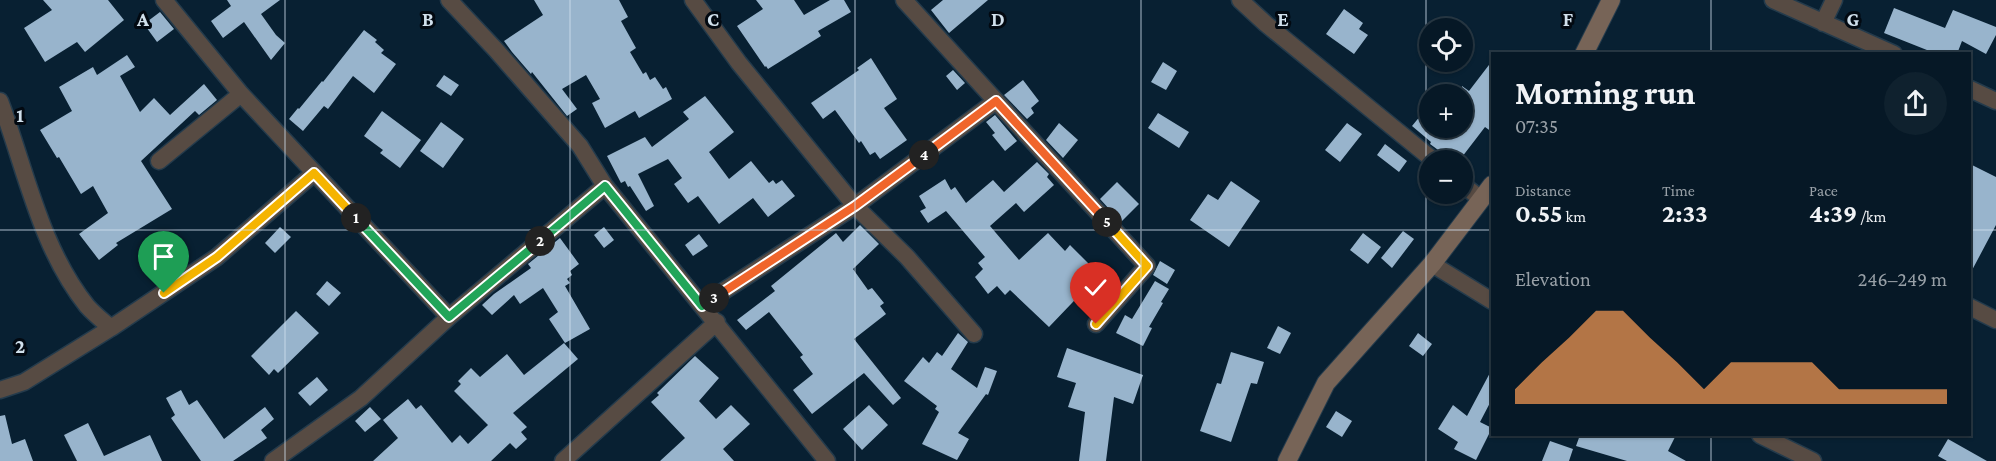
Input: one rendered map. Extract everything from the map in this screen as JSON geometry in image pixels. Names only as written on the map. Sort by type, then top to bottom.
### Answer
[{"type":"main road","points":[[1585,52],[1611,0]]},
{"type":"main road","points":[[1287,461],[1326,383],[1432,264],[1487,192]]},
{"type":"street","points":[[164,0],[242,94],[449,317]]},
{"type":"street","points":[[449,0],[580,146],[605,186],[827,461]]},
{"type":"street","points":[[693,0],[739,63],[855,206],[907,257],[974,334]]},
{"type":"street","points":[[904,0],[1147,266],[1096,324]]},
{"type":"street","points":[[1240,0],[1266,24],[1422,150]]},
{"type":"street","points":[[1773,0],[1823,23],[1864,48],[1884,52]]},
{"type":"street","points":[[1823,23],[1834,0]]},
{"type":"street","points":[[1971,89],[1996,101]]},
{"type":"street","points":[[159,160],[242,94]]},
{"type":"street","points":[[0,101],[32,196],[64,269],[87,306],[111,328]]},
{"type":"street","points":[[702,306],[855,206],[996,101]]},
{"type":"street","points":[[0,390],[24,382],[111,328],[217,257],[314,173]]},
{"type":"street","points":[[273,461],[361,398],[449,317],[605,186]]},
{"type":"street","points":[[1432,264],[1491,300]]},
{"type":"street","points":[[1971,308],[1996,320]]},
{"type":"street","points":[[562,461],[717,322]]},
{"type":"street","points":[[1762,436],[1813,461]]},
{"type":"building","points":[[43,0],[108,0],[124,20],[85,52],[77,42],[45,62],[24,28],[52,10]]},
{"type":"building","points":[[227,0],[280,0],[261,14],[276,35],[285,43],[271,60],[244,22],[223,38],[211,21],[231,6]]},
{"type":"building","points":[[534,0],[619,0],[628,17],[621,21],[636,48],[630,52],[643,74],[646,72],[650,80],[655,77],[663,89],[666,87],[672,99],[639,118],[635,111],[605,128],[592,103],[600,99],[586,75],[562,89],[577,109],[567,116],[504,41],[543,15]]},
{"type":"building","points":[[756,0],[794,0],[804,15],[830,0],[844,0],[851,12],[818,31],[821,36],[768,69],[737,26],[763,9]]},
{"type":"building","points":[[943,0],[988,0],[949,33],[931,10]]},
{"type":"building","points":[[1894,8],[1945,28],[1953,10],[1996,27],[1996,35],[1986,54],[1962,41],[1958,52],[1932,52],[1884,33]]},
{"type":"building","points":[[1344,9],[1363,23],[1359,29],[1368,35],[1354,54],[1326,34]]},
{"type":"building","points":[[160,12],[174,29],[157,42],[144,24]]},
{"type":"building","points":[[364,30],[377,40],[375,42],[384,50],[381,53],[396,64],[374,93],[353,76],[328,109],[324,106],[303,131],[289,119],[323,82]]},
{"type":"building","points":[[127,55],[135,67],[120,76],[140,112],[154,98],[170,115],[204,84],[217,100],[199,115],[195,111],[141,161],[172,209],[116,243],[118,245],[99,260],[79,234],[108,213],[93,186],[81,194],[40,130],[72,111],[59,87],[93,67],[97,75]]},
{"type":"building","points":[[871,58],[897,99],[884,108],[907,140],[880,159],[875,152],[870,155],[835,110],[823,119],[811,103],[859,70],[857,68]]},
{"type":"building","points":[[1163,62],[1177,71],[1166,90],[1151,82]]},
{"type":"building","points":[[1491,62],[1491,131],[1485,127],[1467,150],[1438,150],[1430,144],[1431,142],[1426,138],[1473,138],[1473,86]]},
{"type":"building","points":[[953,70],[965,83],[957,90],[946,76]]},
{"type":"building","points":[[444,75],[459,85],[451,96],[436,86]]},
{"type":"building","points":[[1023,80],[1039,101],[1031,108],[1034,113],[1027,119],[1004,95]]},
{"type":"building","points":[[705,96],[734,132],[709,152],[729,179],[751,161],[769,183],[773,180],[776,184],[782,180],[795,196],[768,217],[753,198],[719,224],[698,196],[688,203],[674,184],[682,178],[668,159],[638,174],[654,206],[646,211],[630,186],[628,187],[625,181],[621,183],[607,156],[645,137],[652,147],[689,119],[683,112]]},
{"type":"building","points":[[382,111],[421,140],[400,168],[380,153],[383,150],[364,136]]},
{"type":"building","points":[[1158,113],[1189,132],[1179,148],[1148,128]]},
{"type":"building","points":[[995,115],[1017,141],[1005,151],[992,135],[995,133],[986,122]]},
{"type":"building","points":[[1419,117],[1419,132],[1412,126]]},
{"type":"building","points":[[441,122],[464,139],[443,168],[420,151]]},
{"type":"building","points":[[1059,123],[1078,140],[1063,158],[1046,140]]},
{"type":"building","points":[[1347,123],[1362,134],[1340,162],[1325,150]]},
{"type":"building","points":[[1385,144],[1407,161],[1399,172],[1377,155]]},
{"type":"building","points":[[1037,162],[1049,174],[1047,177],[1054,185],[1024,212],[1016,203],[990,226],[1019,260],[1048,233],[1065,251],[1070,245],[1098,273],[1049,327],[1010,290],[1005,295],[997,286],[988,294],[975,277],[983,269],[978,263],[985,257],[946,211],[928,223],[920,211],[926,208],[919,196],[945,179],[951,190],[955,187],[966,203],[993,180],[1004,192]]},
{"type":"building","points":[[1971,164],[1996,177],[1996,225],[1971,272]]},
{"type":"building","points":[[1231,181],[1260,201],[1229,247],[1190,220],[1208,194],[1218,200]]},
{"type":"building","points":[[1117,182],[1139,204],[1121,222],[1100,199]]},
{"type":"building","points":[[860,225],[879,244],[853,269],[868,290],[872,288],[884,303],[880,306],[886,314],[854,339],[901,398],[893,405],[864,373],[812,414],[793,390],[813,374],[800,357],[803,355],[769,312],[746,330],[737,320],[775,291],[771,286],[836,233],[843,242]]},
{"type":"building","points":[[280,227],[291,237],[275,253],[265,243]]},
{"type":"building","points":[[604,227],[614,240],[604,248],[594,235]]},
{"type":"building","points":[[1403,231],[1414,239],[1392,268],[1381,258]]},
{"type":"building","points":[[1363,233],[1381,247],[1368,264],[1350,250]]},
{"type":"building","points":[[699,234],[708,246],[693,256],[685,245]]},
{"type":"building","points":[[560,238],[579,264],[570,271],[572,275],[567,279],[570,283],[565,286],[590,329],[565,343],[549,319],[558,312],[543,288],[520,304],[514,295],[492,315],[482,305],[531,268],[528,264]]},
{"type":"building","points":[[1160,261],[1175,270],[1167,284],[1153,275]]},
{"type":"building","points":[[327,281],[341,293],[329,306],[316,294]]},
{"type":"building","points":[[1155,281],[1169,289],[1149,327],[1152,328],[1143,346],[1116,333],[1125,315],[1132,319]]},
{"type":"building","points":[[296,311],[319,333],[278,373],[274,369],[269,375],[251,356]]},
{"type":"building","points":[[1278,326],[1291,333],[1280,354],[1267,348]]},
{"type":"building","points":[[958,333],[968,342],[951,369],[977,388],[985,367],[997,371],[988,395],[986,394],[958,433],[969,439],[957,460],[922,444],[939,412],[935,409],[937,406],[904,381],[923,357],[929,363],[937,352],[942,356]]},
{"type":"building","points":[[1418,333],[1432,344],[1423,356],[1409,346]]},
{"type":"building","points":[[564,343],[578,359],[513,413],[527,427],[521,432],[527,439],[516,449],[510,443],[491,461],[373,461],[398,438],[383,420],[408,399],[416,409],[421,405],[452,443],[460,435],[468,444],[488,425],[454,391],[461,384],[458,381],[471,368],[480,377],[507,354],[524,375]]},
{"type":"building","points":[[1067,348],[1143,375],[1133,404],[1114,397],[1106,461],[1079,461],[1085,412],[1068,407],[1076,383],[1057,377]]},
{"type":"building","points":[[1231,352],[1264,362],[1257,384],[1251,383],[1231,442],[1200,431],[1217,383],[1221,384]]},
{"type":"building","points":[[695,356],[719,378],[699,401],[716,419],[731,405],[750,424],[723,449],[734,461],[660,461],[685,438],[651,402],[659,395],[657,393]]},
{"type":"building","points":[[1491,371],[1491,401],[1480,422],[1491,428],[1491,430],[1476,460],[1454,449],[1458,442],[1438,429],[1453,405],[1467,416]]},
{"type":"building","points":[[317,377],[328,390],[310,406],[298,393]]},
{"type":"building","points":[[181,390],[189,405],[197,400],[224,439],[265,407],[274,419],[261,430],[267,438],[233,461],[201,461],[171,418],[175,415],[166,398]]},
{"type":"building","points":[[869,405],[888,425],[862,450],[843,429]]},
{"type":"building","points":[[370,407],[381,419],[365,432],[355,421]]},
{"type":"building","points":[[1336,411],[1352,421],[1342,437],[1326,427]]},
{"type":"building","points":[[5,415],[12,444],[25,439],[33,461],[0,461],[0,416]]},
{"type":"building","points":[[88,423],[104,456],[150,435],[162,461],[77,461],[64,435]]},
{"type":"building","points":[[1580,436],[1676,436],[1668,451],[1686,461],[1627,461],[1576,446]]},
{"type":"building","points":[[1948,439],[1987,461],[1947,461],[1938,456]]},
{"type":"building","points":[[1550,441],[1573,449],[1569,461],[1542,461]]},
{"type":"route","points":[[164,293],[217,257],[314,173],[449,317],[605,186],[702,306],[855,206],[996,101],[1147,266],[1096,324]]}]
